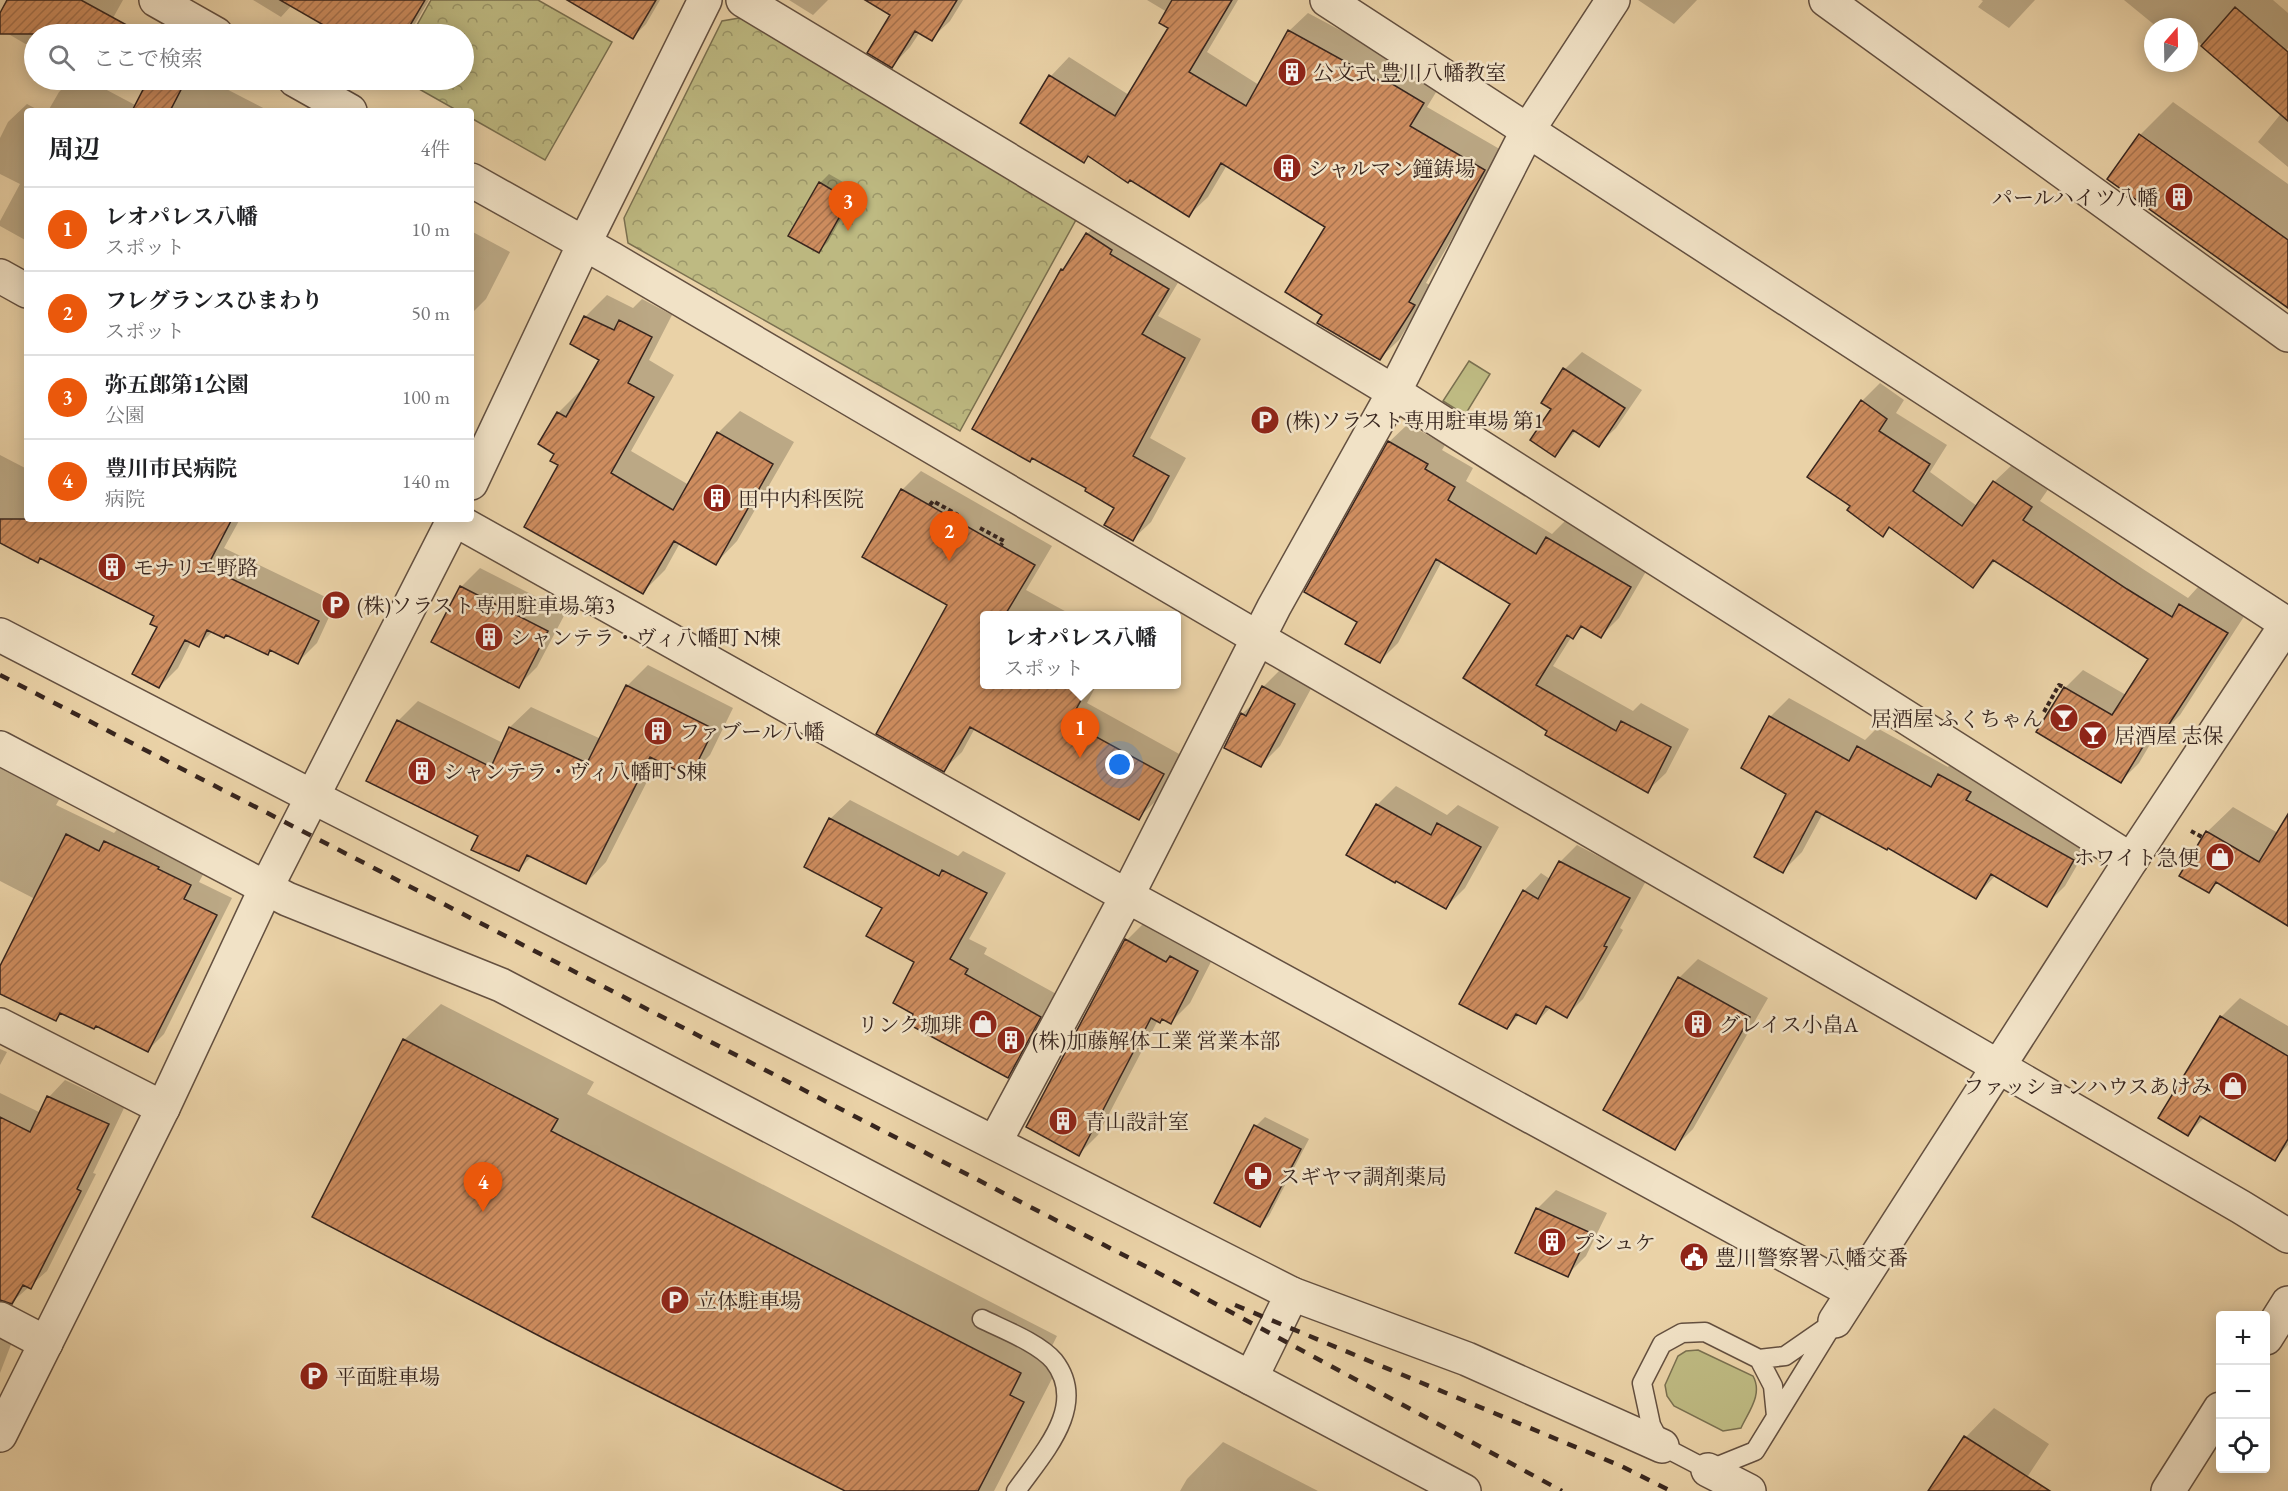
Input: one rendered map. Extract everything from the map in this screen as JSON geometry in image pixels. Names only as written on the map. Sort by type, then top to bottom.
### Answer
[{"type":"street","points":[[156,0],[198,24]]},
{"type":"street","points":[[474,477],[584,244],[705,0]]},
{"type":"street","points":[[743,0],[1394,392],[2131,860]]},
{"type":"street","points":[[1327,0],[2288,624],[2131,860],[1835,1321]]},
{"type":"street","points":[[994,1142],[1127,896],[1258,638],[1394,392],[1528,130],[1613,0]]},
{"type":"street","points":[[1826,0],[2288,335]]},
{"type":"street","points":[[313,90],[345,108]]},
{"type":"street","points":[[474,182],[2288,1236]]},
{"type":"street","points":[[0,276],[24,289]]},
{"type":"street","points":[[0,1435],[163,1108],[266,888],[452,522]]},
{"type":"street","points":[[459,522],[1127,896],[1853,1292]]},
{"type":"street","points":[[0,635],[313,797],[1292,1294],[1467,1359],[1662,1446]]},
{"type":"street","points":[[0,747],[287,899],[501,985],[1464,1491]]},
{"type":"street","points":[[0,1025],[163,1108]]},
{"type":"street","points":[[1251,1378],[1292,1294]]},
{"type":"street","points":[[2270,1330],[2288,1303]]},
{"type":"street","points":[[0,1319],[46,1343]]},
{"type":"street","points":[[2168,1491],[2216,1415]]},
{"type":"street","points":[[1708,1470],[1749,1491]]},
{"type":"lane","points":[[982,1319],[1033,1345],[1053,1360],[1068,1390],[1065,1410],[1056,1434],[1016,1491]]},
{"type":"lane","points":[[1835,1321],[1755,1451],[1708,1470],[1662,1446],[1651,1425],[1642,1383],[1662,1344],[1682,1333],[1705,1332],[1759,1359],[1785,1356],[1811,1340],[1835,1321]]},
{"type":"lane","points":[[1759,1359],[1773,1386],[1776,1416]]},
{"type":"path","points":[[930,505],[933,501],[958,515]]},
{"type":"path","points":[[980,528],[1004,541],[1001,545]]},
{"type":"path","points":[[2044,712],[2059,685],[2064,687]]},
{"type":"green space","points":[[431,0],[538,0],[612,42],[545,160],[474,120],[474,108],[453,108],[421,90],[474,90],[474,24],[418,24]]},
{"type":"green space","points":[[745,17],[1077,218],[960,431],[628,243],[624,218],[722,21]]},
{"type":"green space","points":[[1469,361],[1490,374],[1465,415],[1443,401]]},
{"type":"green space","points":[[1698,1350],[1753,1376],[1756,1383],[1756,1396],[1741,1428],[1723,1431],[1674,1406],[1667,1396],[1665,1385],[1678,1356],[1686,1351]]},
{"type":"building","points":[[7,0],[81,0],[125,24],[24,24],[24,34],[0,34],[0,13]]},
{"type":"building","points":[[280,0],[425,0],[411,24],[322,24]]},
{"type":"building","points":[[567,0],[656,0],[633,39]]},
{"type":"building","points":[[865,0],[957,0],[932,41],[915,31],[892,68],[867,53],[890,15]]},
{"type":"building","points":[[1172,0],[1232,0],[1189,72],[1246,106],[1288,30],[1382,82],[1384,79],[1424,103],[1410,126],[1485,170],[1409,302],[1415,305],[1380,360],[1317,323],[1322,315],[1285,292],[1325,227],[1221,163],[1189,217],[1130,180],[1128,183],[1088,156],[1084,163],[1020,123],[1049,75],[1115,116],[1168,28],[1159,23]]},
{"type":"building","points":[[2235,7],[2288,52],[2288,121],[2201,46]]},
{"type":"building","points":[[143,90],[181,90],[172,108],[134,108]]},
{"type":"building","name":"パールハイツ八幡","points":[[2139,134],[2288,240],[2288,308],[2107,179]]},
{"type":"building","points":[[819,182],[849,200],[819,253],[788,236]]},
{"type":"building","points":[[1086,233],[1112,250],[1110,254],[1169,289],[1142,334],[1185,358],[1133,456],[1169,476],[1133,541],[1104,525],[1114,508],[1085,491],[1086,488],[1032,458],[1030,462],[972,429],[1061,269],[1063,270]]},
{"type":"building","points":[[584,316],[614,330],[619,320],[652,337],[628,383],[654,397],[611,473],[673,510],[717,432],[773,464],[716,565],[674,541],[643,594],[524,527],[558,465],[550,461],[554,454],[538,444],[557,412],[566,417],[599,360],[570,344]]},
{"type":"building","points":[[1563,368],[1625,408],[1599,447],[1573,430],[1555,457],[1530,440],[1551,409],[1541,403]]},
{"type":"building","points":[[1861,400],[1887,419],[1879,431],[1930,464],[1913,491],[1962,526],[1993,481],[2032,507],[2023,520],[2127,589],[2172,617],[2179,604],[2228,633],[2162,735],[2153,730],[2121,783],[2036,732],[2064,687],[2112,715],[2148,659],[1993,560],[1973,588],[1889,527],[1883,537],[1847,510],[1850,506],[1807,477]]},
{"type":"building","points":[[1388,441],[1428,464],[1425,469],[1455,487],[1448,500],[1536,554],[1546,537],[1631,587],[1601,638],[1581,626],[1573,639],[1567,635],[1536,685],[1616,731],[1621,721],[1671,747],[1648,793],[1545,735],[1547,731],[1463,678],[1510,604],[1436,559],[1380,663],[1345,644],[1357,622],[1304,592]]},
{"type":"building","points":[[901,489],[1035,565],[1007,611],[980,611],[980,689],[1087,689],[1069,722],[1164,774],[1139,820],[970,727],[944,772],[876,734],[947,605],[862,557]]},
{"type":"building","points":[[0,519],[24,519],[24,522],[230,522],[207,567],[319,621],[298,664],[270,650],[268,655],[226,635],[224,638],[207,630],[199,647],[185,640],[159,688],[132,674],[157,627],[150,624],[154,616],[40,558],[38,563],[0,543]]},
{"type":"building","name":"シャンテラ・ヴィ八幡町 N棟","points":[[460,586],[548,631],[519,688],[431,642]]},
{"type":"building","points":[[626,685],[714,729],[690,777],[650,757],[586,884],[527,855],[519,871],[471,850],[478,836],[366,781],[397,720],[491,767],[509,727],[587,763]]},
{"type":"building","points":[[1262,686],[1295,704],[1261,767],[1224,748],[1241,713],[1246,716]]},
{"type":"building","points":[[1769,716],[1849,761],[1857,746],[1931,787],[1938,774],[1971,792],[1966,800],[2074,860],[2047,907],[1991,874],[1976,899],[1888,848],[1887,850],[1816,811],[1783,873],[1754,857],[1786,794],[1741,768]]},
{"type":"building","points":[[1376,804],[1431,835],[1437,823],[1481,847],[1446,909],[1346,855]]},
{"type":"building","name":"ホワイト急便","points":[[2288,814],[2288,926],[2216,882],[2209,893],[2179,876],[2206,831],[2259,862]]},
{"type":"building","points":[[829,818],[939,876],[942,870],[987,893],[950,959],[968,969],[965,974],[1041,1017],[1008,1078],[908,1024],[913,1014],[893,1003],[914,962],[866,936],[882,908],[804,867]]},
{"type":"building","points":[[66,834],[99,851],[104,841],[159,867],[158,869],[191,885],[184,899],[217,915],[148,1052],[96,1026],[94,1029],[60,1013],[56,1021],[0,994],[0,966]]},
{"type":"building","points":[[1559,861],[1630,898],[1604,946],[1607,947],[1567,1018],[1546,1006],[1536,1024],[1516,1014],[1507,1029],[1459,1004],[1523,890],[1538,899]]},
{"type":"building","points":[[1125,939],[1166,962],[1170,956],[1198,971],[1171,1024],[1162,1019],[1160,1023],[1151,1018],[1079,1156],[1026,1127]]},
{"type":"building","points":[[1678,977],[1750,1017],[1675,1150],[1603,1110]]},
{"type":"building","name":"ファッションハウスあけみ","points":[[2220,1016],[2288,1056],[2288,1139],[2275,1161],[2200,1116],[2188,1136],[2158,1118]]},
{"type":"building","name":"立体駐車場","points":[[403,1039],[558,1119],[551,1131],[1021,1373],[1010,1395],[1024,1402],[978,1491],[845,1491],[547,1340],[312,1217]]},
{"type":"building","points":[[47,1096],[109,1124],[77,1189],[81,1191],[31,1289],[23,1285],[12,1304],[0,1300],[0,1117],[30,1132]]},
{"type":"building","name":"スギヤマ調剤薬局","points":[[1254,1125],[1301,1149],[1260,1227],[1214,1203]]},
{"type":"building","name":"プシュケ","points":[[1536,1208],[1589,1232],[1568,1277],[1515,1253]]},
{"type":"building","points":[[1964,1436],[2050,1491],[1928,1491]]},
{"type":"railway","points":[[0,675],[1168,1278],[1562,1491]]},
{"type":"railway","points":[[1235,1305],[1621,1466],[1671,1491]]},
{"type":"place","name":"公文式 豊川八幡教室","points":[[1292,72]]},
{"type":"place","name":"シャルマン鐘鋳場","points":[[1287,168]]},
{"type":"place","name":"パールハイツ八幡","points":[[2179,197]]},
{"type":"place","name":"弥五郎第1公園","points":[[848,231]]},
{"type":"place","name":"(株)ソラスト専用駐車場 第1","points":[[1265,420]]},
{"type":"place","name":"田中内科医院","points":[[717,498]]},
{"type":"place","name":"フレグランスひまわり","points":[[949,561]]},
{"type":"place","name":"モナリエ野路","points":[[112,567]]},
{"type":"place","name":"(株)ソラスト専用駐車場 第3","points":[[336,605]]},
{"type":"place","name":"シャンテラ・ヴィ八幡町 N棟","points":[[489,637]]},
{"type":"place","name":"居酒屋 ふくちゃん","points":[[2064,718]]},
{"type":"place","name":"ファブール八幡","points":[[658,731]]},
{"type":"place","name":"居酒屋 志保","points":[[2093,735]]},
{"type":"place","name":"レオパレス八幡","points":[[1080,758]]},
{"type":"place","name":"シャンテラ・ヴィ八幡町 S棟","points":[[422,771]]},
{"type":"place","name":"ホワイト急便","points":[[2220,857]]},
{"type":"place","name":"リンク珈琲","points":[[983,1024]]},
{"type":"place","name":"グレイス小畠A","points":[[1698,1024]]},
{"type":"place","name":"(株)加藤解体工業 営業本部","points":[[1011,1040]]},
{"type":"place","name":"ファッションハウスあけみ","points":[[2233,1086]]},
{"type":"place","name":"青山設計室","points":[[1063,1121]]},
{"type":"place","name":"スギヤマ調剤薬局","points":[[1258,1176]]},
{"type":"place","name":"豊川市民病院","points":[[483,1212]]},
{"type":"place","name":"プシュケ","points":[[1552,1242]]},
{"type":"place","name":"豊川警察署 八幡交番","points":[[1694,1257]]},
{"type":"place","name":"立体駐車場","points":[[675,1300]]},
{"type":"place","name":"平面駐車場","points":[[314,1376]]}]
